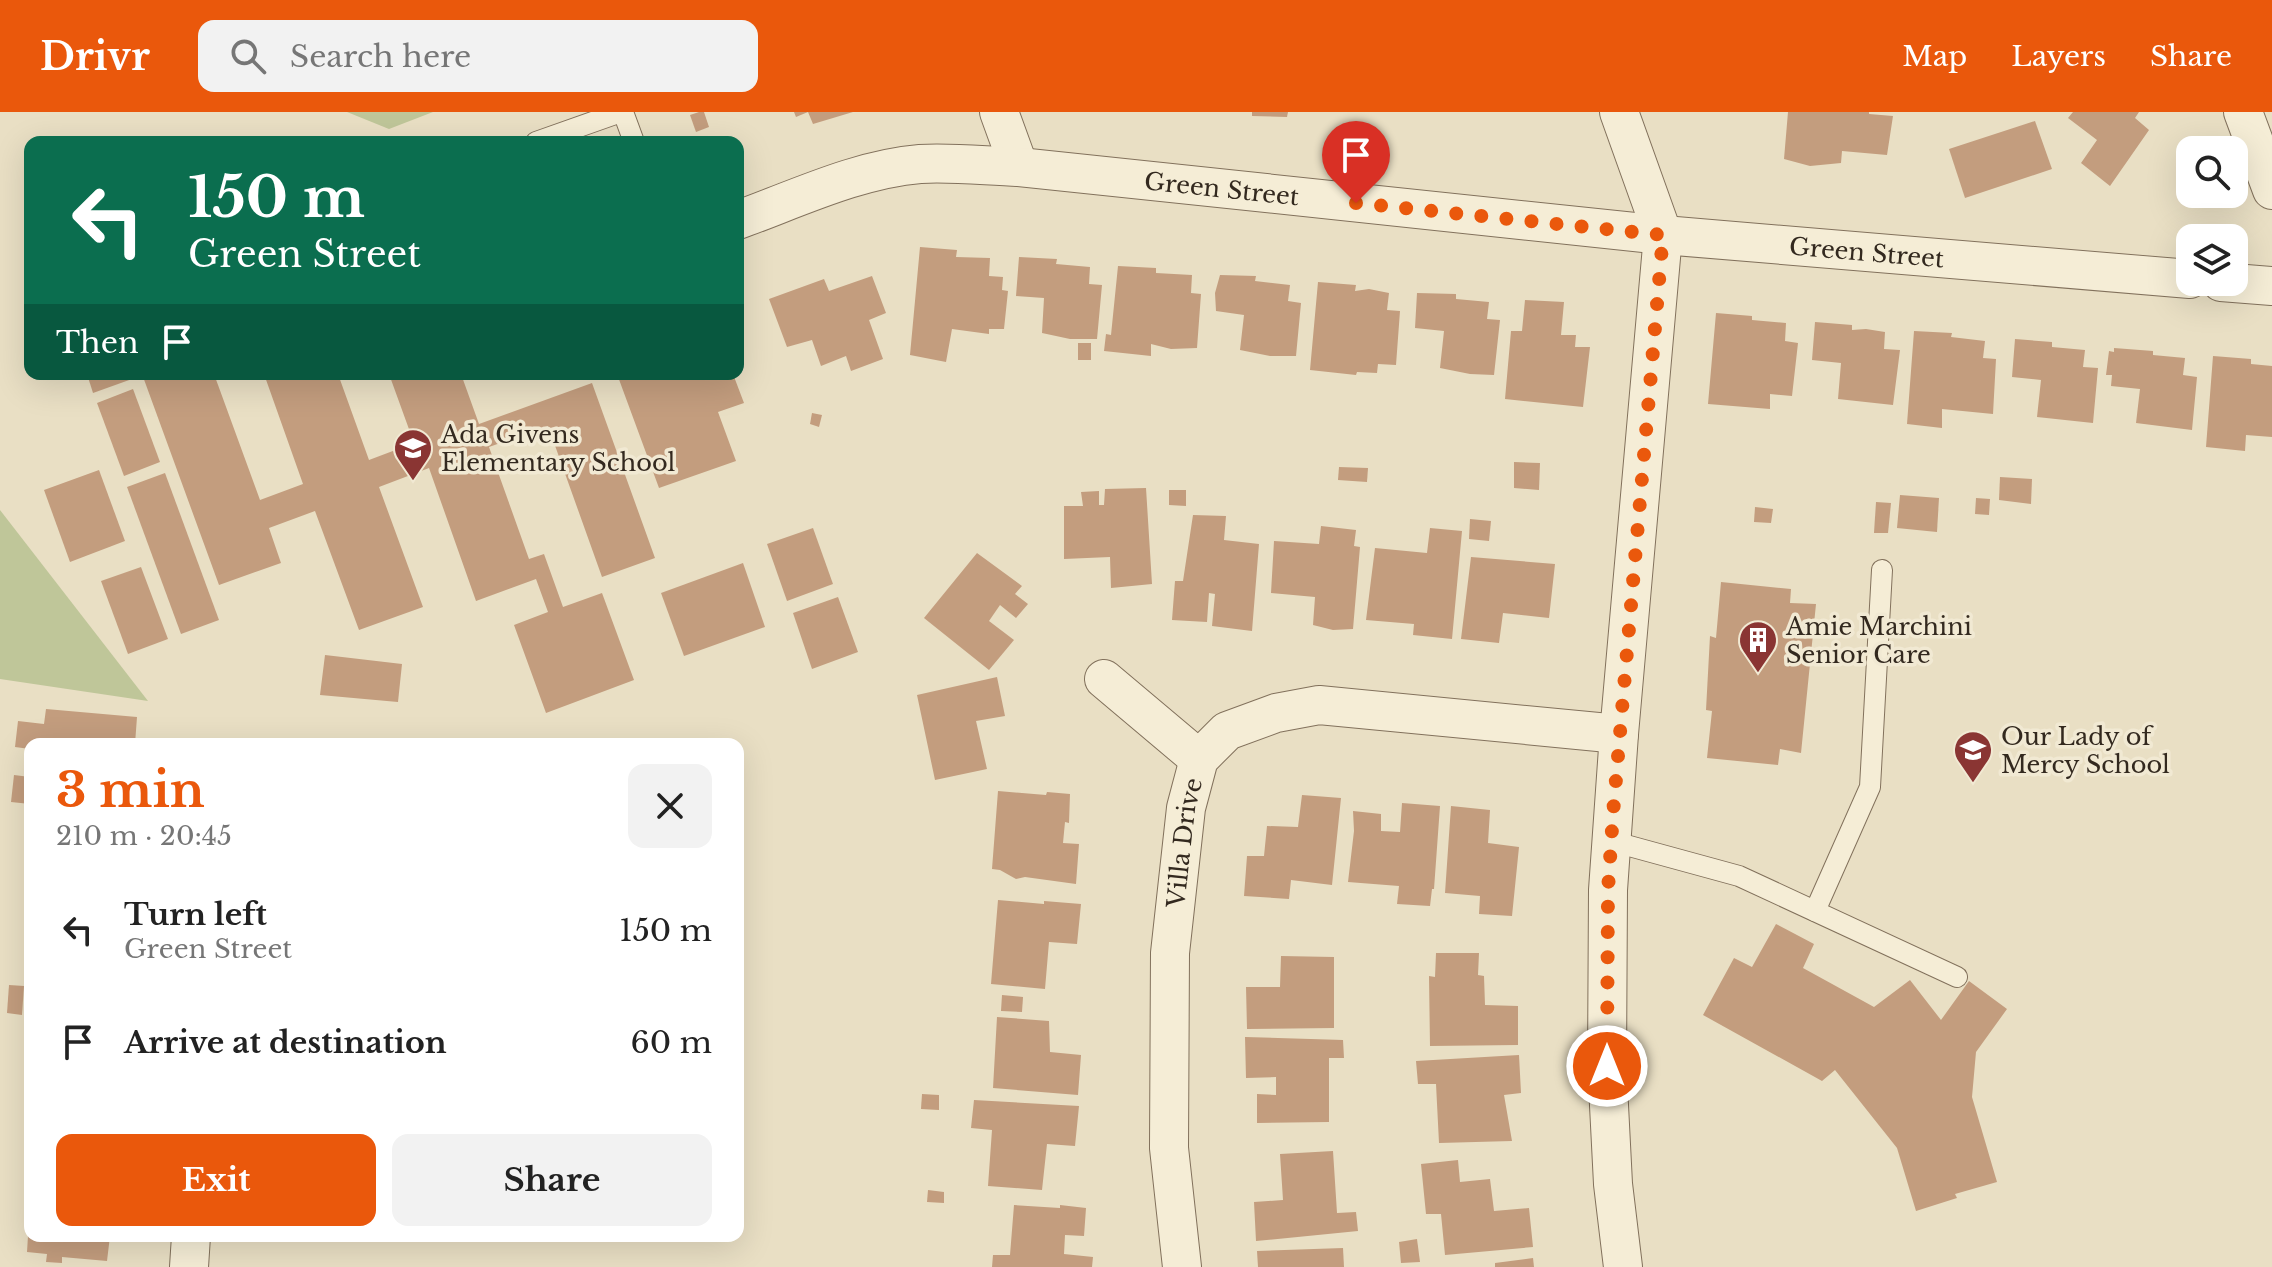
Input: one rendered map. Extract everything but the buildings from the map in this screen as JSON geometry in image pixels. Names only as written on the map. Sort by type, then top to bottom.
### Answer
[{"type":"street","points":[[999,112],[1019,167]]},
{"type":"street","points":[[1619,112],[1663,235],[1608,890],[1607,1066],[1613,1184],[1623,1267]]},
{"type":"street","points":[[2243,112],[2272,190]]},
{"type":"street","name":"Green Street","points":[[744,218],[848,180],[920,164],[1019,167],[1663,235],[2176,278]]},
{"type":"street","points":[[2248,284],[2272,286]]},
{"type":"street","points":[[1104,679],[1199,759]]},
{"type":"street","name":"Villa Drive","points":[[1182,1267],[1169,1148],[1170,953],[1186,808],[1199,759],[1227,731],[1276,713],[1319,705],[1619,734]]},
{"type":"street","points":[[189,1267],[191,1242]]},
{"type":"lane","points":[[553,136],[622,112],[632,136]]},
{"type":"lane","points":[[1815,911],[1870,787],[1882,570]]},
{"type":"lane","points":[[1611,841],[1739,876],[1957,977]]},
{"type":"green space","points":[[347,112],[433,112],[389,129]]},
{"type":"green space","points":[[0,510],[148,701],[0,679]]},
{"type":"place","name":"Ada Givens Elementary School","points":[[413,482]]},
{"type":"place","name":"Amie Marchini Senior Care","points":[[1758,674]]},
{"type":"place","name":"Our Lady of Mercy School","points":[[1973,784]]},
{"type":"route","points":[[1356,203],[1663,235],[1613,814],[1608,890],[1607,1066]]}]
